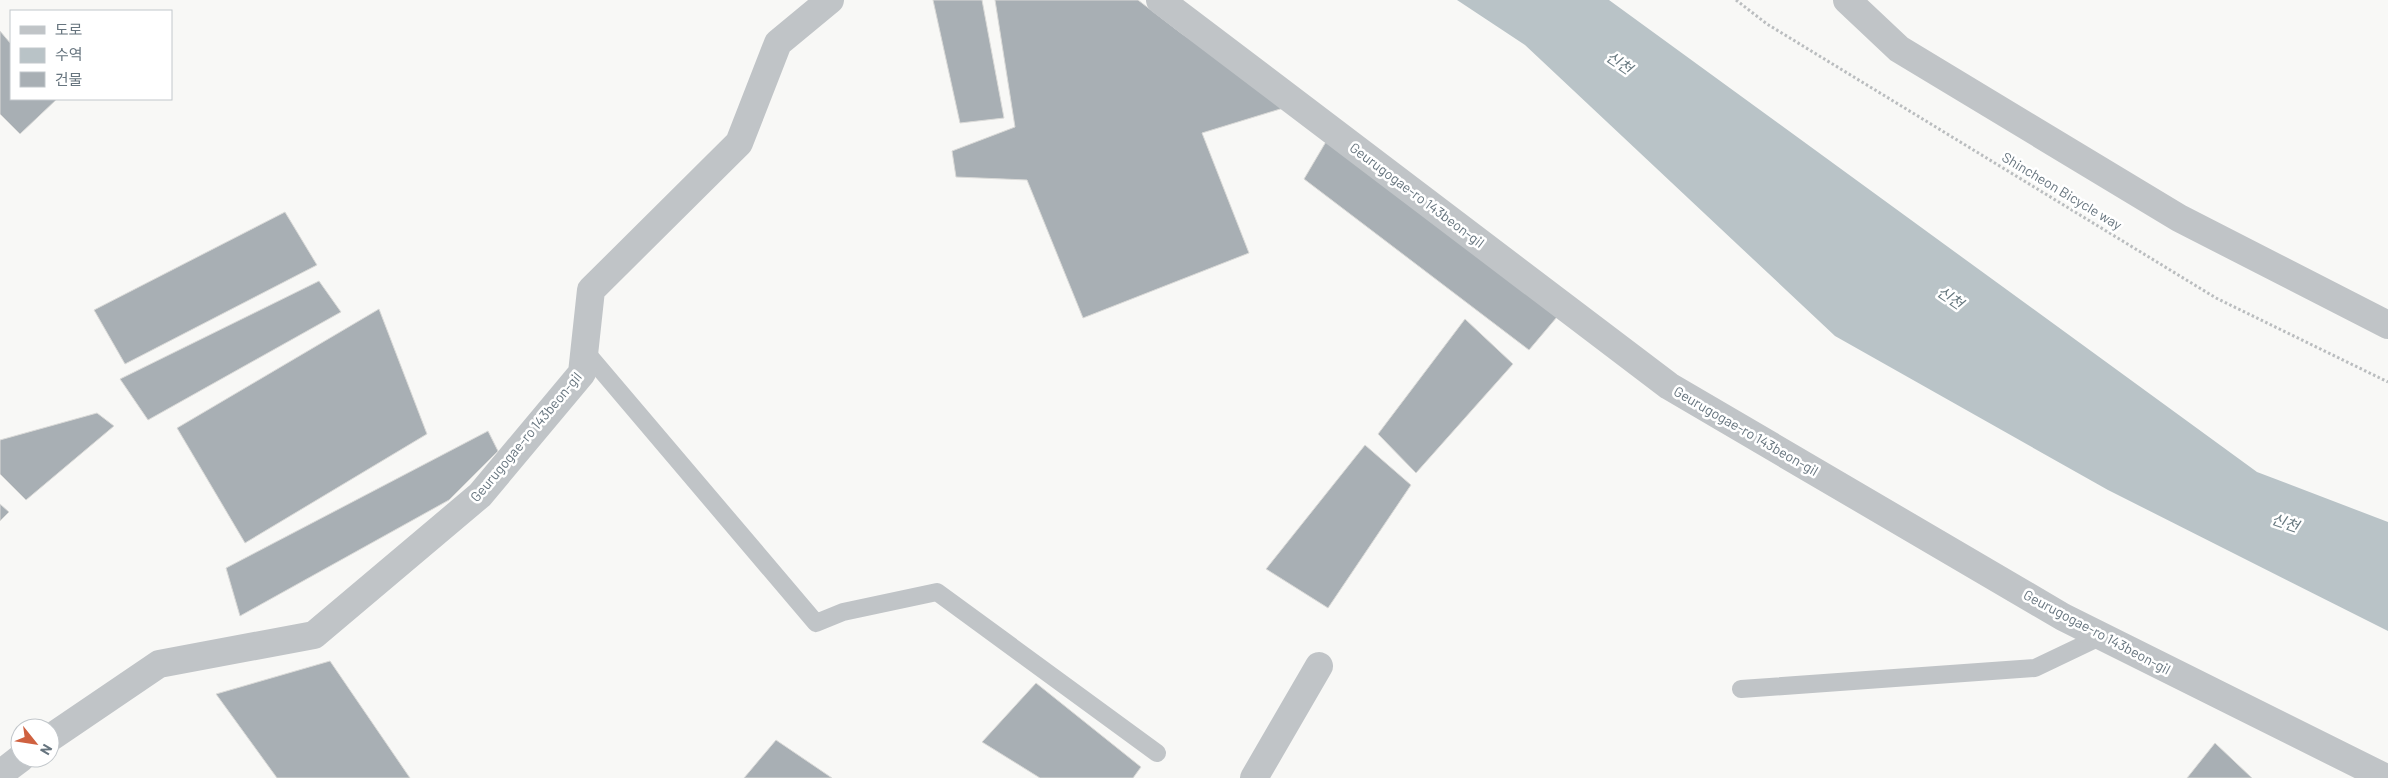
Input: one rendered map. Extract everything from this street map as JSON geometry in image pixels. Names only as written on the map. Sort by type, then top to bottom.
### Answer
[{"type":"street","name":"Geurugogae-ro 143beon-gil","points":[[60,731],[159,664],[314,635],[480,496],[582,373],[591,290],[739,143],[778,43],[830,0]]},
{"type":"street","name":"Geurugogae-ro 143beon-gil","points":[[1160,0],[1669,386],[2063,617],[2386,778]]},
{"type":"street","points":[[1847,0],[1899,49],[2179,218],[2388,325]]},
{"type":"street","points":[[1254,778],[1319,666]]},
{"type":"street","points":[[0,774],[10,766]]},
{"type":"lane","points":[[584,351],[816,623],[844,612],[937,592],[1157,753]]},
{"type":"lane","points":[[1741,689],[2035,668],[2102,636]]},
{"type":"path","name":"Shincheon Bicycle way","points":[[1736,0],[1767,24],[2216,298],[2388,382]]},
{"type":"water","name":"신천","points":[[1457,0],[1609,0],[2257,472],[2388,522],[2388,631],[2108,490],[1835,336],[1525,45]]},
{"type":"building","points":[[933,0],[982,0],[1004,118],[960,123]]},
{"type":"building","points":[[995,0],[1138,0],[1181,33],[1290,106],[1202,133],[1249,253],[1083,318],[1027,180],[956,177],[952,151],[1015,127]]},
{"type":"building","points":[[0,31],[10,43],[10,100],[56,100],[20,134],[0,114]]},
{"type":"building","points":[[1327,140],[1557,317],[1529,350],[1304,179]]},
{"type":"building","points":[[285,212],[317,265],[125,364],[94,310]]},
{"type":"building","points":[[319,281],[341,312],[148,420],[120,379]]},
{"type":"building","points":[[379,309],[427,434],[245,543],[177,428]]},
{"type":"building","points":[[1465,319],[1513,364],[1416,473],[1378,434]]},
{"type":"building","points":[[97,413],[114,426],[26,500],[0,474],[0,440]]},
{"type":"building","points":[[488,431],[498,451],[449,500],[240,616],[226,568]]},
{"type":"building","points":[[1365,445],[1411,485],[1328,608],[1266,569]]},
{"type":"building","points":[[0,504],[9,512],[0,521]]},
{"type":"building","points":[[330,661],[410,778],[277,778],[216,694]]},
{"type":"building","points":[[1036,683],[1141,767],[1133,778],[1040,778],[982,742]]},
{"type":"building","points":[[776,740],[832,778],[744,778]]},
{"type":"building","points":[[2215,743],[2252,778],[2187,778]]}]
